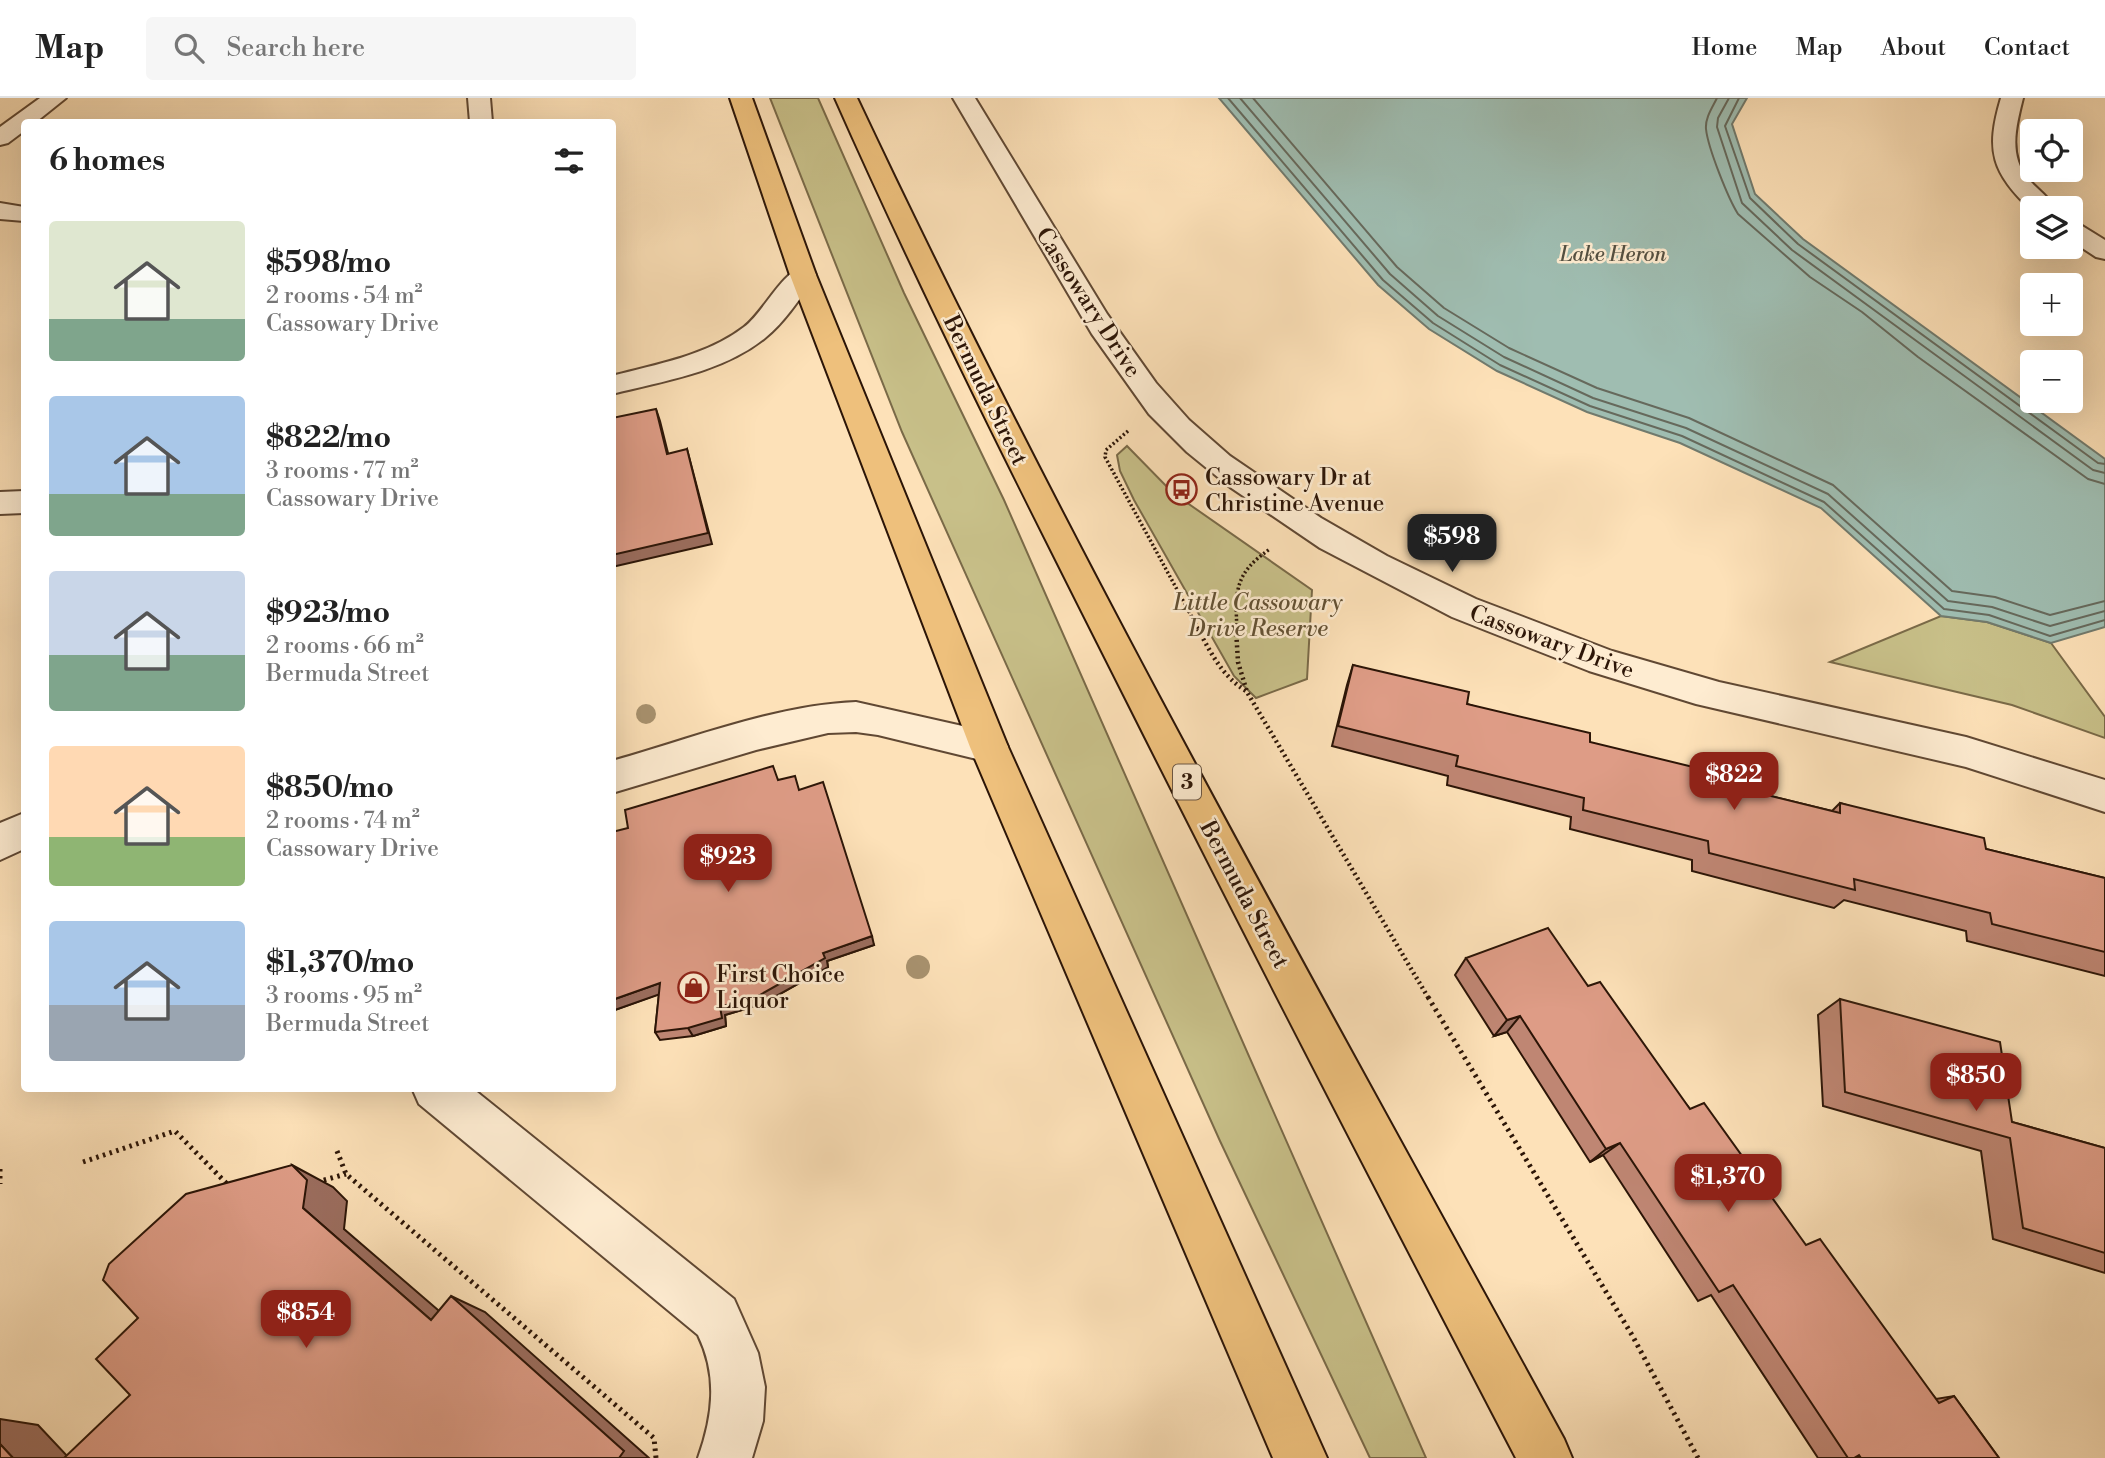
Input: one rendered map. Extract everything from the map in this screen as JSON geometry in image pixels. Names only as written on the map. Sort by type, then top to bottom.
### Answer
[{"type":"main road","points":[[741,98],[803,275],[989,747],[1300,1458]]},
{"type":"main road","name":"Bermuda Street","points":[[846,98],[988,394],[1122,658],[1314,1027],[1545,1458]]},
{"type":"street","points":[[26,119],[55,98]]},
{"type":"street","points":[[479,98],[481,119]]},
{"type":"street","name":"Cassowary Drive","points":[[964,98],[1087,304],[1139,381],[1162,409],[1231,471],[1312,528],[1414,585],[1520,633],[1693,689],[1981,755],[2105,796]]},
{"type":"street","points":[[2012,98],[2003,129],[2002,148],[2007,169],[2032,196]]},
{"type":"street","points":[[0,138],[21,123]]},
{"type":"street","points":[[0,211],[21,214]]},
{"type":"street","points":[[2083,237],[2105,251]]},
{"type":"street","points":[[616,384],[698,361],[739,343],[765,321],[803,275]]},
{"type":"street","points":[[0,503],[21,502]]},
{"type":"street","points":[[616,776],[756,735],[828,718],[856,717],[878,720],[989,747]]},
{"type":"street","points":[[0,843],[21,832]]},
{"type":"street","points":[[440,1092],[716,1317],[729,1342],[737,1367],[740,1399],[734,1436],[725,1458]]},
{"type":"path","points":[[1162,409],[1111,444],[1105,457],[1216,662],[1231,682],[1247,692]]},
{"type":"path","points":[[1270,549],[1251,562],[1242,574],[1235,596],[1238,662],[1247,692],[1632,1335],[1698,1458]]},
{"type":"path","points":[[83,1162],[175,1131],[236,1193]]},
{"type":"path","points":[[337,1151],[346,1174],[654,1438],[656,1458]]},
{"type":"path","points":[[0,1169],[0,1184]]},
{"type":"path","points":[[308,1185],[346,1174]]},
{"type":"green space","points":[[770,98],[818,98],[904,293],[1004,500],[1426,1458],[1370,1458],[1220,1141],[902,432]]},
{"type":"green space","name":"Little Cassowary Drive Reserve","points":[[1127,446],[1173,493],[1312,590],[1307,679],[1256,698],[1234,676],[1120,471],[1117,455]]},
{"type":"green space","points":[[1941,616],[1987,622],[2051,643],[2105,717],[2105,738],[2012,705],[1830,662]]},
{"type":"water","name":"Lake Heron","points":[[1219,98],[1747,98],[1732,124],[1755,194],[1803,239],[2020,397],[2020,413],[2042,413],[2105,459],[2105,627],[2051,643],[1987,622],[1941,616],[1821,508],[1680,443],[1587,412],[1497,371],[1429,329],[1378,285]]},
{"type":"building","points":[[656,409],[667,454],[687,449],[708,533],[616,554],[616,417]]},
{"type":"building","points":[[1353,665],[1469,692],[1467,704],[1590,733],[1590,742],[1718,773],[1718,783],[1840,813],[1840,803],[1984,838],[1986,849],[2105,878],[2105,952],[1992,924],[1990,913],[1854,879],[1855,890],[1709,853],[1708,841],[1583,810],[1584,798],[1456,766],[1458,756],[1338,726]]},
{"type":"building","points":[[773,766],[778,780],[795,776],[799,790],[823,782],[872,936],[823,953],[825,958],[758,996],[720,1007],[722,1018],[688,1028],[655,1032],[660,983],[616,999],[616,831],[628,828],[625,810]]},
{"type":"building","points":[[1548,928],[1588,986],[1600,982],[1690,1109],[1704,1103],[1806,1245],[1820,1239],[1939,1403],[1954,1396],[1999,1458],[1861,1458],[1859,1455],[1848,1458],[1733,1285],[1719,1292],[1620,1143],[1606,1149],[1520,1016],[1507,1020],[1466,958]]},
{"type":"building","points":[[1840,999],[2000,1042],[2012,1122],[2105,1148],[2105,1253],[2023,1228],[2010,1138],[1845,1092]]},
{"type":"building","points":[[292,1165],[307,1180],[303,1208],[431,1320],[451,1296],[624,1451],[619,1458],[64,1458],[130,1395],[96,1359],[138,1318],[103,1280],[109,1264],[186,1194]]},
{"type":"building","points":[[0,1444],[13,1458],[0,1458]]},
{"type":"place","name":"Cassowary Dr at Christine Avenue","points":[[1182,490]]},
{"type":"place","name":"First Choice Liquor","points":[[693,987]]}]
